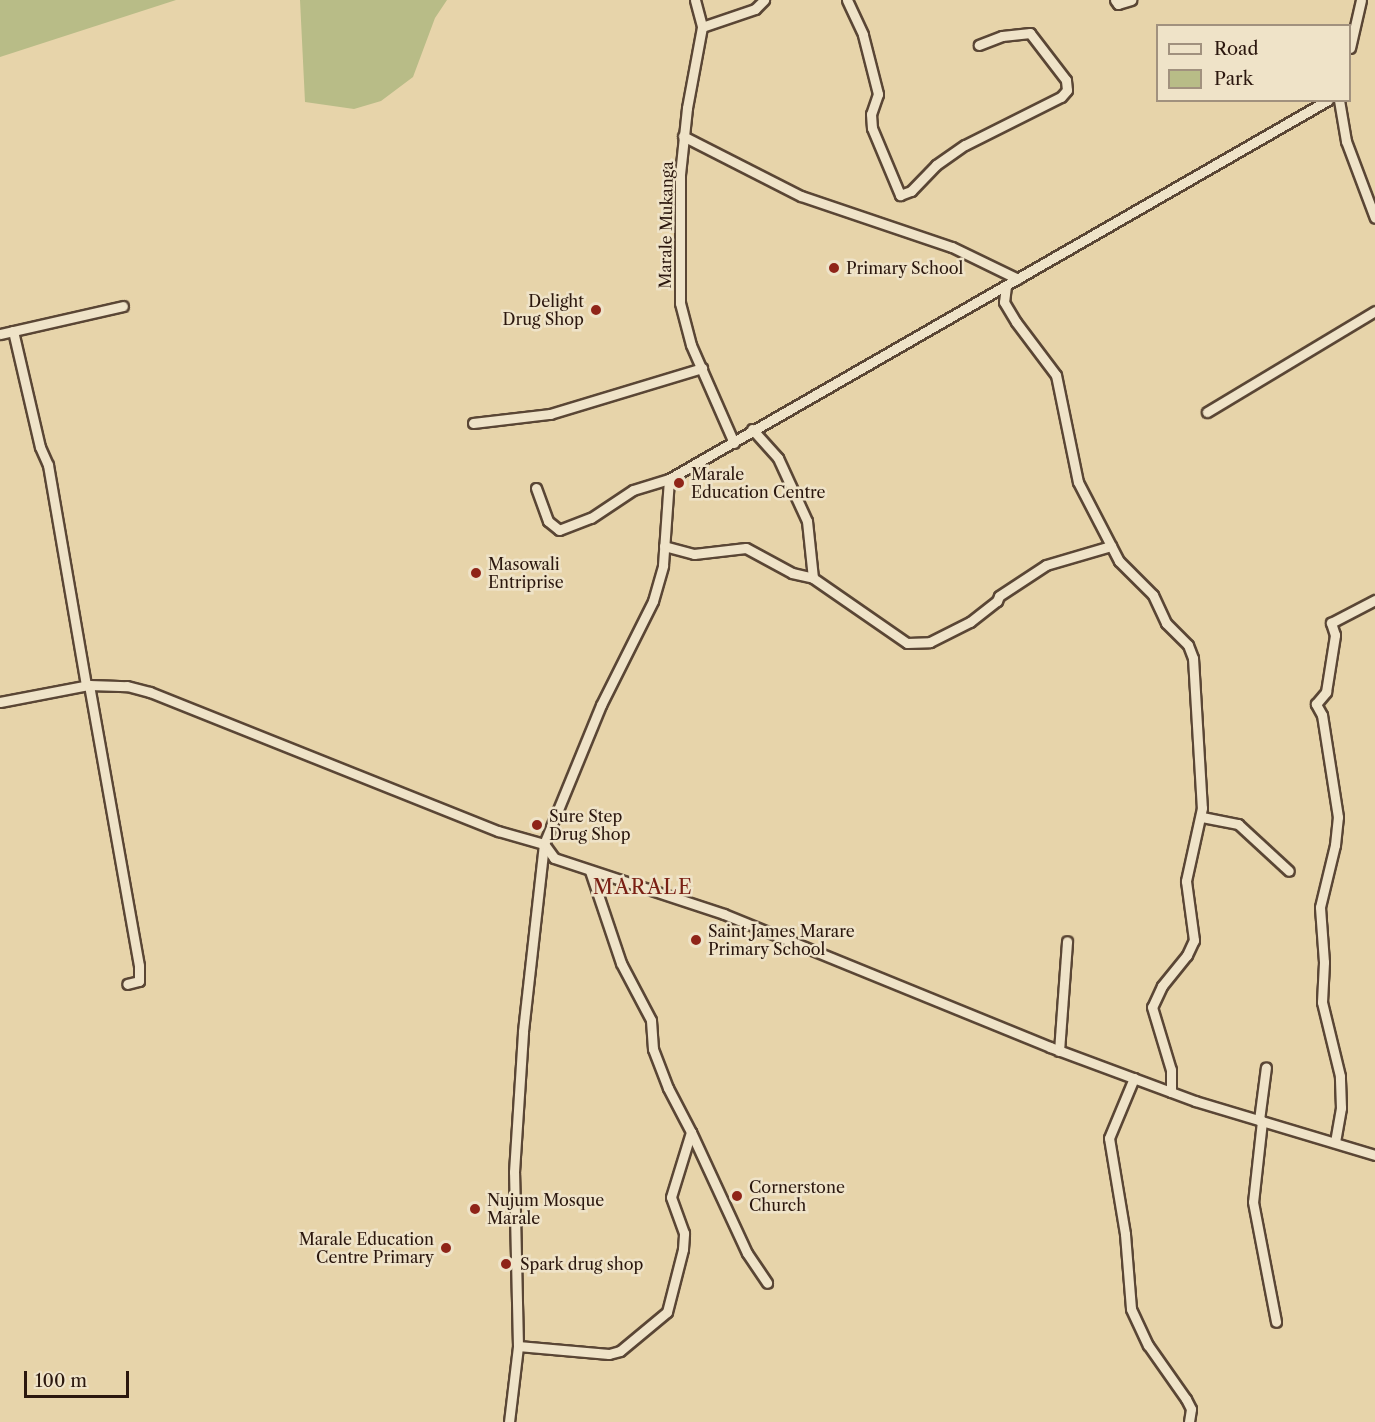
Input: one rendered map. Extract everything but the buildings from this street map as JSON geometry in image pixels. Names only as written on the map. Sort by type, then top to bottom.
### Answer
[{"type":"street","name":"Marale Mukanga","points":[[695,0],[702,27],[683,136],[680,175],[680,303],[684,324],[734,442]]},
{"type":"street","points":[[702,27],[755,9],[764,0]]},
{"type":"street","points":[[847,0],[866,42],[878,94],[871,114],[872,128],[900,195],[911,191],[936,165],[965,145],[1005,121],[1061,97],[1067,90],[1066,80],[1030,33],[1002,36],[979,45]]},
{"type":"street","points":[[1115,0],[1118,4],[1131,0]]},
{"type":"street","points":[[1351,44],[1361,0]]},
{"type":"street","points":[[536,488],[548,521],[559,530],[591,518],[633,490],[669,479],[734,442],[752,429],[1325,102]]},
{"type":"street","points":[[1339,102],[1346,141],[1375,218]]},
{"type":"street","points":[[683,136],[801,196],[952,247],[1018,279]]},
{"type":"street","points":[[1006,286],[1004,302],[1016,322],[1056,375],[1078,482],[1122,564],[1148,588],[1166,623],[1191,651],[1202,817],[1186,881],[1193,946],[1162,986],[1152,1007],[1171,1070],[1171,1092]]},
{"type":"street","points":[[0,334],[123,306]]},
{"type":"street","points":[[1207,412],[1375,311]]},
{"type":"street","points":[[14,331],[40,447],[48,465],[139,966],[139,981],[127,984]]},
{"type":"street","points":[[473,423],[550,414],[702,368]]},
{"type":"street","points":[[752,429],[778,458],[807,521],[813,578]]},
{"type":"street","points":[[509,1422],[518,1346],[514,1172],[523,1031],[544,844],[601,705],[653,601],[664,546],[669,479]]},
{"type":"street","points":[[664,546],[694,554],[746,548],[792,573],[813,578],[900,640],[919,645],[977,618],[999,596],[1046,566],[1111,546]]},
{"type":"street","points":[[1335,1142],[1341,1108],[1340,1076],[1322,1002],[1324,962],[1320,906],[1335,845],[1338,817],[1322,715],[1316,704],[1326,692],[1335,634],[1331,623],[1375,600]]},
{"type":"street","points":[[0,702],[88,685],[127,686],[150,692],[498,831],[544,844],[555,858],[724,914],[1059,1051],[1171,1092],[1375,1155]]},
{"type":"street","points":[[1202,817],[1238,824],[1289,871]]},
{"type":"street","points":[[590,871],[621,963],[651,1020],[653,1049],[664,1078],[747,1253],[767,1283]]},
{"type":"street","points":[[1059,1051],[1067,941]]},
{"type":"street","points":[[1266,1067],[1253,1202],[1276,1322]]},
{"type":"street","points":[[1134,1078],[1109,1138],[1125,1234],[1131,1309],[1148,1345],[1186,1398],[1191,1409],[1188,1422]]},
{"type":"street","points":[[518,1346],[609,1354],[620,1351],[667,1312],[684,1233],[671,1197],[672,1185],[691,1132]]},
{"type":"green space","points":[[0,0],[176,0],[0,57]]},
{"type":"green space","points":[[300,0],[447,0],[435,18],[413,77],[381,101],[354,109],[305,102]]},
{"type":"place","name":"Primary School","points":[[834,268]]},
{"type":"place","name":"Delight Drug Shop","points":[[596,310]]},
{"type":"place","name":"Marale Education Centre","points":[[679,483]]},
{"type":"place","name":"Masowali Entriprise","points":[[476,573]]},
{"type":"place","name":"Sure Step Drug Shop","points":[[537,825]]},
{"type":"place","name":"Saint James Marare Primary School","points":[[696,940]]},
{"type":"place","name":"Cornerstone Church","points":[[737,1196]]},
{"type":"place","name":"Nujum Mosque Marale","points":[[475,1209]]},
{"type":"place","name":"Marale Education Centre Primary","points":[[446,1248]]},
{"type":"place","name":"Spark drug shop","points":[[506,1264]]},
{"type":"district","name":"MARALE","points":[[643,887]]}]
